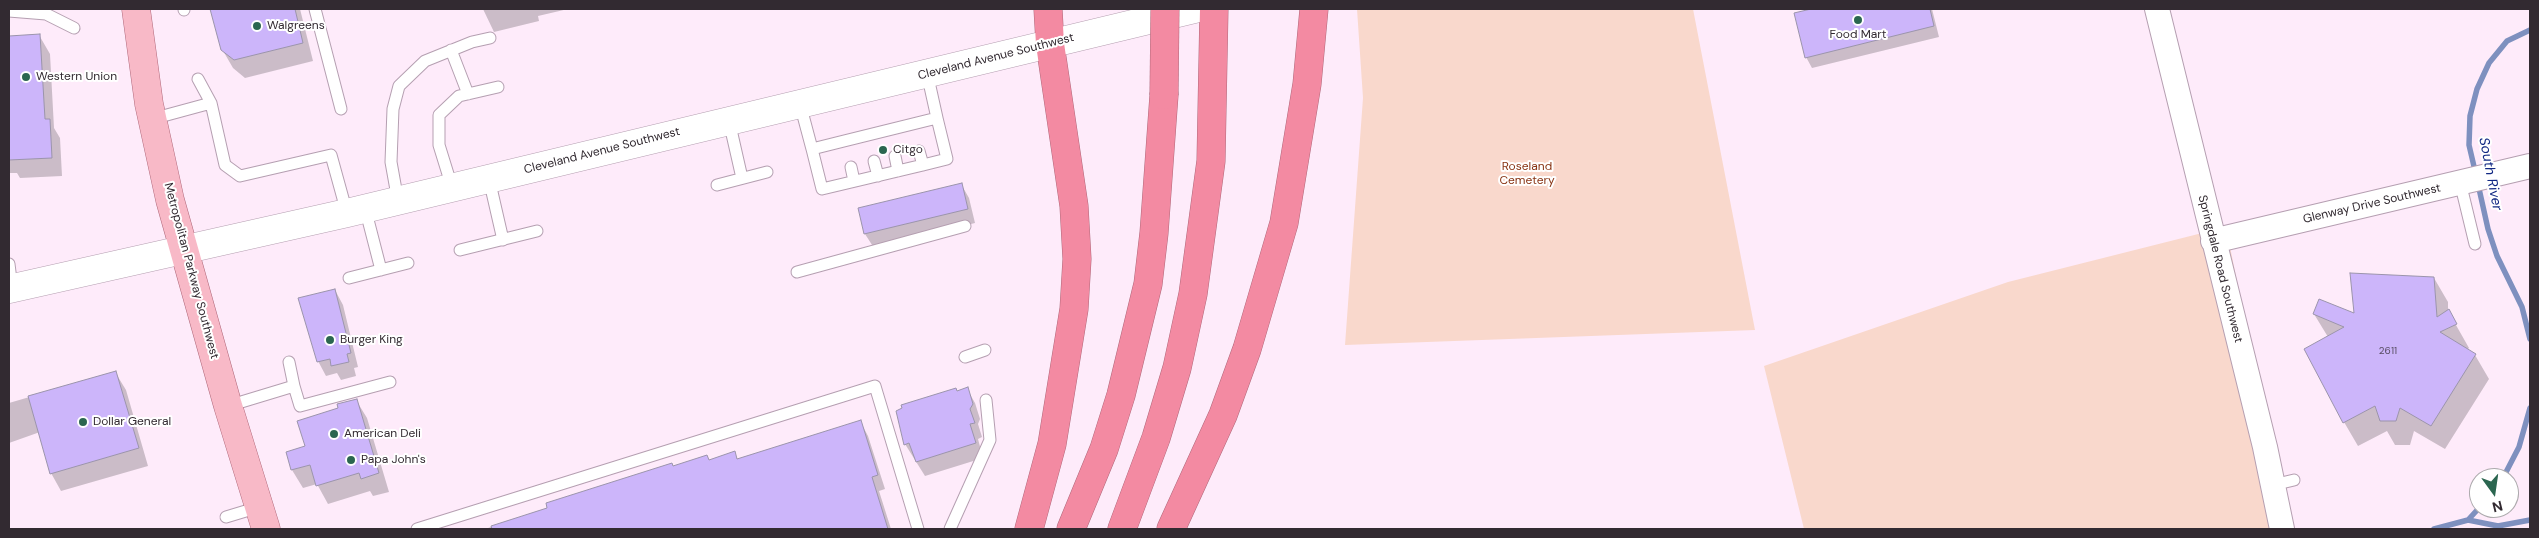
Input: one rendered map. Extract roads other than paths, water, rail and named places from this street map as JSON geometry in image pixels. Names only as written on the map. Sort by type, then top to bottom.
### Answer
[{"type":"highway","points":[[1029,529],[1052,444],[1074,309],[1076,269],[1074,206],[1050,44],[1048,9]]},
{"type":"highway","points":[[1071,529],[1104,449],[1121,395],[1148,284],[1154,234],[1164,95],[1165,9]]},
{"type":"highway","points":[[1122,529],[1156,438],[1177,368],[1193,294],[1211,161],[1214,9]]},
{"type":"highway","points":[[1171,529],[1223,415],[1247,349],[1284,224],[1308,84],[1314,9]]},
{"type":"main road","name":"Metropolitan Parkway Southwest","points":[[136,9],[152,119],[170,200],[228,406],[263,518]]},
{"type":"main road","name":"Cleveland Avenue Southwest","points":[[10,280],[183,248],[356,210],[1195,9]]},
{"type":"street","name":"Springdale Road Southwest","points":[[2157,9],[2213,241],[2283,483],[2282,529]]},
{"type":"street","name":"Glenway Drive Southwest","points":[[2213,241],[2530,166]]},
{"type":"lane","points":[[315,9],[341,109]]},
{"type":"lane","points":[[9,11],[46,14],[74,28]]},
{"type":"lane","points":[[398,200],[391,162],[393,110],[399,86],[425,61],[451,50],[490,38]]},
{"type":"lane","points":[[451,50],[468,94]]},
{"type":"lane","points":[[800,103],[822,189],[878,176],[947,159],[927,73]]},
{"type":"lane","points":[[198,79],[211,103],[225,165],[240,176],[331,155],[381,270]]},
{"type":"lane","points":[[452,187],[439,145],[439,115],[459,96],[498,87]]},
{"type":"lane","points":[[152,119],[211,103]]},
{"type":"lane","points":[[812,149],[844,144],[890,133],[937,118]]},
{"type":"lane","points":[[729,121],[742,178]]},
{"type":"lane","points":[[919,151],[923,165]]},
{"type":"lane","points":[[895,156],[898,171]]},
{"type":"lane","points":[[874,161],[878,176]]},
{"type":"lane","points":[[851,167],[854,181]]},
{"type":"lane","points":[[717,185],[767,172]]},
{"type":"lane","points":[[489,179],[503,240]]},
{"type":"lane","points":[[2460,182],[2475,244]]},
{"type":"lane","points":[[797,272],[965,226]]},
{"type":"lane","points":[[460,250],[537,231]]},
{"type":"lane","points":[[354,276],[408,263]]},
{"type":"lane","points":[[965,357],[985,350]]},
{"type":"lane","points":[[289,362],[300,406],[390,382]]},
{"type":"lane","points":[[417,529],[880,384],[918,529]]},
{"type":"lane","points":[[228,406],[294,386]]},
{"type":"lane","points":[[950,529],[990,440],[986,400]]},
{"type":"lane","points":[[226,517],[263,518]]},
{"type":"waterway","name":"South River","points":[[2476,175],[2469,145],[2470,116],[2477,89],[2489,63],[2507,41],[2530,30]]},
{"type":"waterway","name":"South River","points":[[2478,184],[2488,229],[2497,256],[2522,307],[2530,339]]},
{"type":"waterway","name":"South River","points":[[2508,468],[2519,447],[2530,408]]},
{"type":"waterway","name":"South River","points":[[2434,529],[2470,518]]},
{"type":"waterway","points":[[2468,520],[2498,526],[2530,520]]},
{"type":"place","name":"Food Mart","points":[[1858,20]]},
{"type":"place","name":"Walgreens","points":[[257,26]]},
{"type":"place","name":"Western Union","points":[[26,77]]},
{"type":"place","name":"Citgo","points":[[883,150]]},
{"type":"place","name":"Burger King","points":[[330,340]]},
{"type":"place","name":"Dollar General","points":[[83,422]]},
{"type":"place","name":"American Deli","points":[[334,434]]},
{"type":"place","name":"Papa John's","points":[[351,460]]},
{"type":"park label","name":"Roseland Cemetery","points":[[1527,174]]}]
